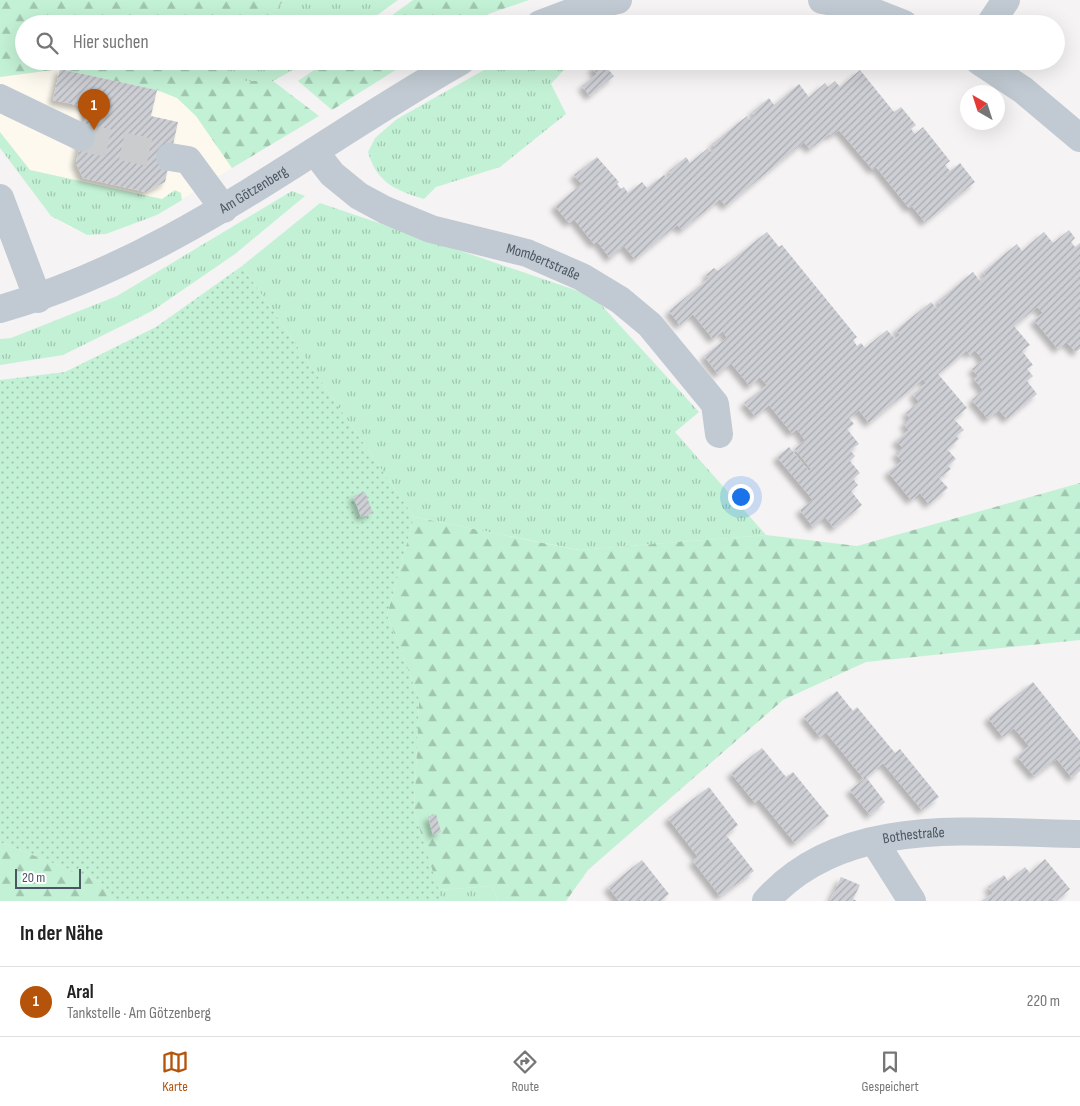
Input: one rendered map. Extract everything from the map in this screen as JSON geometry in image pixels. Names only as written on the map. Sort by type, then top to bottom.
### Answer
[{"type":"street","points":[[563,15],[618,0]]},
{"type":"street","points":[[822,0],[861,8],[880,15]]},
{"type":"street","points":[[996,15],[1006,0]]},
{"type":"street","name":"Am Götzenberg","points":[[0,309],[38,298],[86,280],[148,251],[224,209],[447,70]]},
{"type":"street","points":[[992,70],[1022,90],[1080,138]]},
{"type":"street","points":[[0,98],[81,137]]},
{"type":"street","name":"Mombertstraße","points":[[315,152],[332,174],[359,196],[385,210],[431,229],[527,253],[582,277],[620,300],[650,325],[715,404],[719,434]]},
{"type":"street","points":[[170,157],[188,160],[224,209]]},
{"type":"street","points":[[0,198],[38,298]]},
{"type":"street","name":"Bothestraße","points":[[766,901],[790,878],[811,864],[874,841],[902,835],[934,832],[1080,834]]},
{"type":"street","points":[[874,841],[912,901]]},
{"type":"shaded area","points":[[65,70],[157,90],[177,98],[196,116],[232,168],[157,215],[106,234],[87,235],[51,216],[0,148],[0,77]]},
{"type":"green space","points":[[0,0],[285,0],[269,15],[15,15],[15,70],[52,70],[0,77]]},
{"type":"green space","points":[[285,0],[398,0],[377,15],[269,15]]},
{"type":"green space","points":[[413,0],[529,0],[486,15],[392,15]]},
{"type":"green space","points":[[65,70],[226,70],[244,81],[273,81],[319,116],[232,168],[196,116],[177,98],[157,90]]},
{"type":"green space","points":[[225,70],[293,70],[273,81],[244,81]]},
{"type":"green space","points":[[314,70],[396,70],[332,110],[298,81]]},
{"type":"green space","points":[[484,70],[564,70],[551,84],[566,114],[500,167],[436,187],[424,199],[388,184],[376,171],[368,152],[375,138],[397,119]]},
{"type":"green space","points":[[0,132],[30,170],[162,199],[175,190],[181,193],[182,200],[157,215],[106,234],[87,235],[51,216],[0,148]]},
{"type":"green space","points":[[292,191],[305,196],[235,254],[152,311],[63,355],[0,365],[0,339],[11,338],[117,296]]},
{"type":"green space","points":[[320,203],[593,296],[699,412],[675,432],[766,535],[579,550],[414,517],[242,266]]},
{"type":"green space","points":[[242,266],[414,517],[387,615],[419,699],[414,811],[442,901],[113,901],[101,882],[0,842],[0,380],[65,372],[156,327]]},
{"type":"green space","points":[[1080,483],[1080,640],[866,662],[783,700],[588,870],[566,901],[498,901],[492,886],[438,890],[414,811],[419,699],[387,615],[414,517],[578,550],[766,535],[857,546]]},
{"type":"green space","points":[[0,842],[101,882],[113,901],[0,901]]},
{"type":"green space","points":[[492,886],[498,901],[442,901],[438,890]]},
{"type":"building","points":[[60,70],[157,90],[151,116],[178,122],[165,182],[146,192],[83,178],[76,163],[87,107],[53,100]]},
{"type":"building","points":[[594,70],[609,70],[614,76],[590,96],[582,86],[597,74]]},
{"type":"building","points":[[860,70],[894,112],[901,107],[916,125],[911,129],[915,134],[923,127],[950,161],[945,165],[950,171],[960,163],[975,182],[925,222],[912,206],[909,208],[876,167],[873,170],[839,130],[831,136],[829,134],[810,149],[804,142],[726,206],[720,199],[682,230],[677,225],[635,259],[624,246],[610,258],[597,241],[594,244],[574,219],[569,223],[555,206],[582,184],[574,175],[597,157],[619,182],[617,184],[621,189],[624,187],[628,193],[642,182],[647,188],[664,175],[667,178],[671,174],[669,171],[686,157],[690,163],[708,148],[711,152],[716,148],[712,144],[747,116],[750,120],[755,116],[752,112],[769,98],[774,105],[799,84],[809,97],[825,83],[828,87],[835,81],[840,87]]},
{"type":"building","points":[[1069,230],[1075,238],[1071,242],[1075,247],[1080,243],[1080,349],[1076,352],[1066,342],[1058,349],[1034,320],[1043,313],[1037,307],[1014,326],[1030,345],[1022,351],[1033,365],[1027,369],[1033,376],[1027,381],[1037,394],[1007,419],[999,410],[988,419],[972,400],[983,390],[974,379],[978,376],[972,369],[983,360],[975,350],[970,355],[967,350],[938,374],[967,408],[954,419],[964,430],[956,436],[959,439],[947,449],[956,459],[948,466],[951,469],[939,478],[948,488],[929,504],[920,493],[911,500],[888,472],[902,461],[896,454],[903,448],[896,441],[909,430],[904,424],[910,418],[906,413],[919,402],[913,394],[926,383],[923,379],[869,423],[859,410],[849,418],[854,424],[847,429],[859,444],[850,450],[855,456],[850,461],[860,473],[853,479],[858,485],[851,491],[862,505],[834,528],[825,517],[813,527],[800,510],[813,500],[777,457],[789,447],[809,471],[811,469],[795,449],[805,440],[797,429],[792,433],[769,405],[755,416],[744,403],[767,385],[760,377],[750,386],[731,363],[718,374],[704,356],[727,338],[723,331],[713,339],[693,314],[680,325],[669,311],[709,278],[706,275],[714,268],[718,271],[767,232],[779,247],[782,245],[857,337],[853,340],[857,346],[861,343],[865,348],[887,330],[895,339],[900,335],[896,330],[931,302],[937,309],[941,305],[938,301],[973,272],[980,281],[986,276],[983,272],[1017,244],[1022,251],[1044,232],[1053,243]]},
{"type":"building","points":[[365,492],[373,513],[361,517],[353,496]]},
{"type":"building","points":[[1033,682],[1080,741],[1080,771],[1072,778],[1057,759],[1034,776],[1017,756],[1029,746],[1014,728],[1003,737],[988,718]]},
{"type":"building","points":[[837,691],[853,711],[857,707],[895,753],[900,749],[939,797],[922,810],[883,763],[866,777],[885,802],[870,815],[850,790],[864,779],[826,732],[820,737],[804,717]]},
{"type":"building","points":[[762,748],[786,777],[793,772],[829,816],[795,843],[759,799],[755,803],[731,773]]},
{"type":"building","points":[[709,787],[738,825],[726,835],[754,871],[720,896],[693,861],[698,857],[668,818]]},
{"type":"building","points":[[436,814],[441,832],[433,835],[428,817]]},
{"type":"building","points":[[1045,859],[1070,889],[1056,901],[1050,898],[1047,901],[982,901],[993,893],[988,887],[1004,875],[1008,881],[1025,867],[1030,873]]},
{"type":"building","points":[[642,860],[669,894],[661,901],[641,901],[639,899],[636,901],[619,901],[608,887]]},
{"type":"building","points":[[841,877],[860,885],[853,899],[857,901],[830,901]]},
{"type":"tunnel","points":[[81,137],[170,157]]},
{"type":"place","name":"Aral","points":[[94,130]]}]
